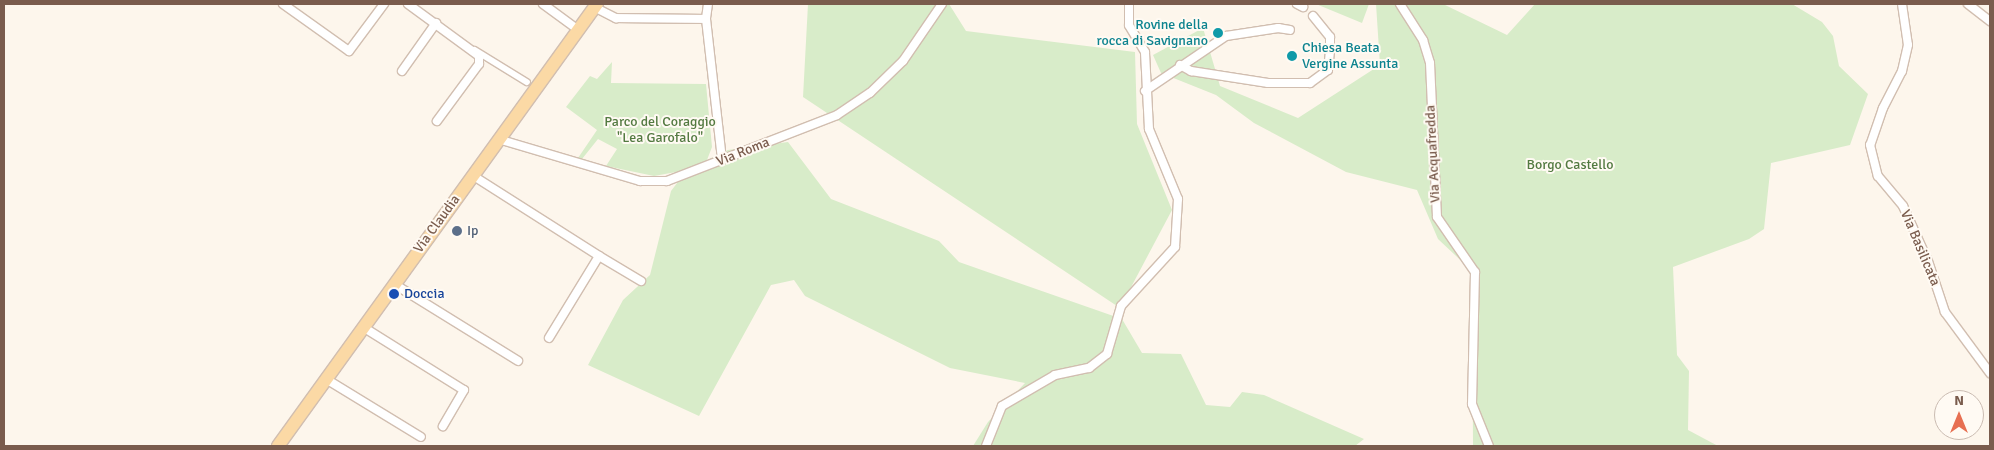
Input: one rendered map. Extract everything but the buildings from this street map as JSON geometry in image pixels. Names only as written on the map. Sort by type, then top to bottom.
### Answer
[{"type":"main road","name":"Via Claudia","points":[[278,446],[595,6]]},
{"type":"street","points":[[283,4],[349,52],[384,4]]},
{"type":"street","points":[[408,4],[471,48],[527,82]]},
{"type":"street","points":[[543,4],[578,29]]},
{"type":"street","points":[[708,4],[706,19],[722,160]]},
{"type":"street","name":"Via Roma","points":[[498,139],[640,181],[667,182],[837,115],[870,93],[903,62],[942,4]]},
{"type":"street","points":[[986,446],[1002,406],[1055,375],[1089,368],[1107,354],[1121,306],[1175,247],[1178,199],[1148,129],[1145,52],[1130,25],[1129,4]]},
{"type":"street","name":"Via Acquafredda","points":[[1400,4],[1423,40],[1430,63],[1437,217],[1475,272],[1472,404],[1489,446]]},
{"type":"street","name":"Via Basilicata","points":[[1902,4],[1908,45],[1902,71],[1882,108],[1870,146],[1878,176],[1903,206],[1928,261],[1945,312],[1990,373]]},
{"type":"street","points":[[1968,4],[1990,21]]},
{"type":"street","points":[[595,6],[616,18],[706,19]]},
{"type":"street","points":[[1180,65],[1222,76],[1310,83],[1328,70],[1330,50],[1330,37],[1313,16]]},
{"type":"street","points":[[402,71],[436,23]]},
{"type":"street","points":[[1145,90],[1226,36],[1290,30]]},
{"type":"street","points":[[437,121],[480,64],[480,56],[471,48]]},
{"type":"street","points":[[472,176],[641,281]]},
{"type":"street","points":[[549,338],[599,256]]},
{"type":"street","points":[[394,284],[518,361]]},
{"type":"street","points":[[363,328],[464,390],[443,426]]},
{"type":"street","points":[[326,379],[421,437]]},
{"type":"green space","points":[[808,4],[949,4],[966,31],[1135,52],[1137,124],[1172,210],[1120,308],[803,97]]},
{"type":"green space","points":[[1316,4],[1369,4],[1362,23]]},
{"type":"green space","name":"Borgo Castello","points":[[1376,4],[1443,4],[1507,35],[1535,4],[1792,4],[1822,22],[1833,36],[1839,66],[1868,94],[1850,145],[1771,163],[1764,229],[1749,239],[1673,267],[1677,355],[1689,371],[1688,430],[1718,446],[1473,446],[1472,271],[1438,239],[1417,190],[1346,172],[1254,123],[1216,95],[1161,73],[1153,55],[1203,28],[1220,86],[1298,118],[1380,65]]},
{"type":"green space","name":"Parco del Coraggio \"Lea Garofalo\"","points":[[612,62],[611,83],[706,84],[712,147],[707,160],[728,150],[788,142],[831,199],[939,241],[959,262],[1122,319],[1142,353],[1181,354],[1206,405],[1230,407],[1242,392],[1264,395],[1364,439],[1355,446],[973,446],[988,422],[1025,383],[950,368],[805,296],[794,280],[771,285],[699,416],[588,365],[623,300],[650,275],[671,191],[687,170],[654,176],[606,166],[617,149],[598,139],[582,159],[578,158],[597,130],[566,107],[590,76],[597,79]]},
{"type":"place","name":"Rovine della rocca di Savignano","points":[[1218,33]]},
{"type":"place","name":"Chiesa Beata Vergine Assunta","points":[[1292,56]]},
{"type":"place","name":"Ip","points":[[457,231]]},
{"type":"place","name":"Doccia","points":[[394,294]]}]
